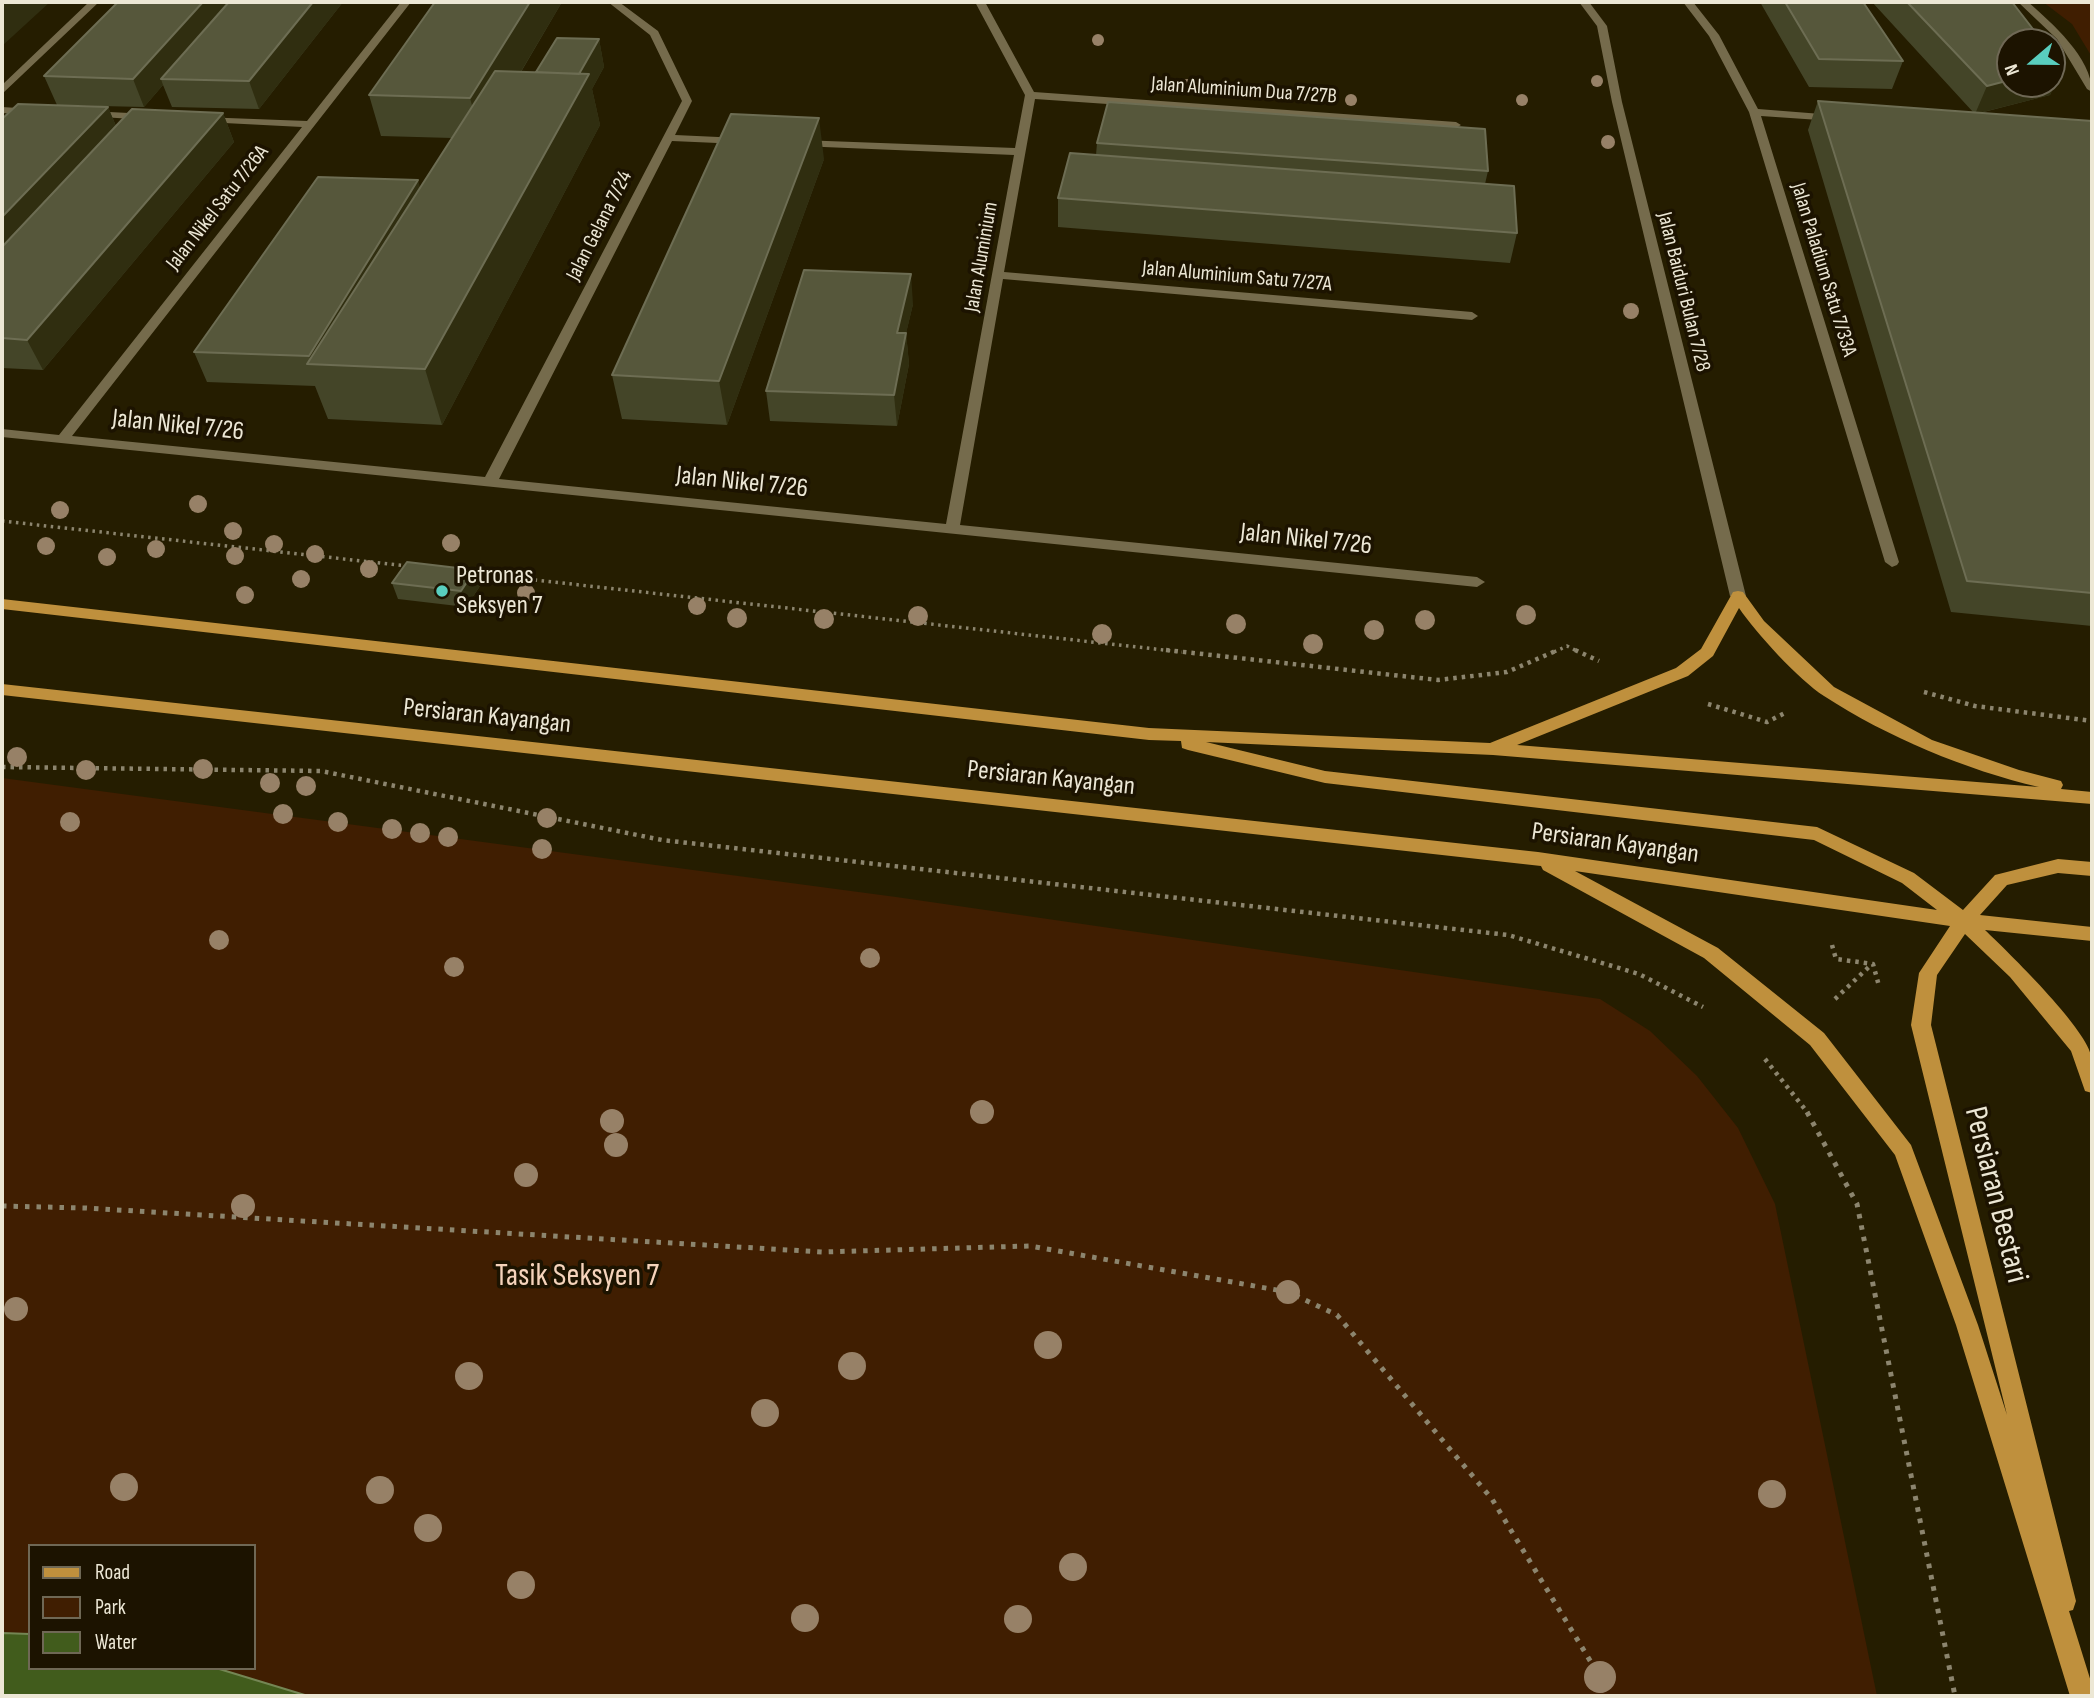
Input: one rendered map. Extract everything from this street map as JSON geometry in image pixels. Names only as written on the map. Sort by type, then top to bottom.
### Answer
[{"type":"main road","points":[[1493,748],[1682,672],[1707,652],[1738,596],[1759,625],[1828,691],[1926,744],[2015,776],[2092,796]]},
{"type":"main road","points":[[2,604],[1149,734],[1493,748],[2092,796]]},
{"type":"main road","name":"Persiaran Kayangan","points":[[2,690],[1538,859],[1964,921],[2092,934]]},
{"type":"main road","points":[[1149,734],[1325,777],[1816,834],[1908,878],[1964,921],[2017,972],[2079,1047],[2092,1085]]},
{"type":"main road","points":[[1538,859],[1711,953],[1817,1039],[1904,1151],[1967,1325],[2082,1696]]},
{"type":"main road","name":"Persiaran Bestari","points":[[2088,1696],[1921,1025],[1928,973],[1964,921],[2001,880],[2058,866],[2092,869]]},
{"type":"street","points":[[2,91],[94,2]]},
{"type":"street","name":"Jalan Nikel Satu 7/26A","points":[[62,440],[406,2]]},
{"type":"street","name":"Jalan Gelana 7/24","points":[[490,482],[687,101],[654,33],[613,2]]},
{"type":"street","points":[[980,2],[1030,95]]},
{"type":"street","name":"Jalan Baiduri Bulan 7/28","points":[[1584,2],[1602,26],[1617,102],[1738,596]]},
{"type":"street","name":"Jalan Paladium Satu 7/33A","points":[[1688,2],[1714,35],[1754,112],[1892,562]]},
{"type":"street","points":[[2023,2],[2061,37],[2092,89]]},
{"type":"street","name":"Jalan Aluminium Dua 7/27B","points":[[1030,95],[1456,125]]},
{"type":"street","name":"Jalan Aluminium","points":[[952,528],[1030,95]]},
{"type":"street","points":[[2,110],[44,112]]},
{"type":"street","points":[[1754,112],[1849,119]]},
{"type":"street","points":[[72,113],[155,117]]},
{"type":"street","points":[[197,119],[309,124]]},
{"type":"street","points":[[667,138],[748,142]]},
{"type":"street","points":[[789,143],[1019,152]]},
{"type":"street","name":"Jalan Aluminium Satu 7/27A","points":[[999,275],[1472,316]]},
{"type":"street","name":"Jalan Nikel 7/26","points":[[2,433],[1477,582]]},
{"type":"path","points":[[2,521],[416,567]]},
{"type":"path","points":[[471,573],[1438,680],[1507,672],[1567,646],[1652,686],[1767,722],[1828,691]]},
{"type":"path","points":[[1922,691],[1975,706],[2092,721]]},
{"type":"path","points":[[2,767],[321,771],[662,840],[1508,935],[1639,974],[1710,1010]]},
{"type":"path","points":[[1760,1052],[1801,1101],[1857,1204],[1920,1509],[1955,1696]]},
{"type":"path","points":[[2,1206],[85,1208],[822,1252],[1030,1246],[1289,1292],[1337,1315],[1492,1499],[1600,1677],[1601,1696]]},
{"type":"green space","points":[[2043,2],[2092,2],[2092,57],[2072,24]]},
{"type":"green space","name":"Tasik Seksyen 7","points":[[2,778],[896,897],[1600,999],[1650,1031],[1697,1076],[1738,1128],[1775,1204],[1877,1696],[2,1696]]},
{"type":"water","points":[[2,1633],[28,1634],[28,1670],[223,1670],[308,1696],[2,1696]]},
{"type":"building","points":[[118,2],[203,2],[133,79],[44,76]]},
{"type":"building","points":[[229,2],[313,2],[249,81],[161,79]]},
{"type":"building","points":[[435,2],[530,2],[470,98],[369,95]]},
{"type":"building","points":[[1785,2],[1863,2],[1903,61],[1819,59]]},
{"type":"building","points":[[1907,2],[2012,2],[2032,28],[1996,28],[1996,84],[1987,86]]},
{"type":"building","points":[[557,38],[599,39],[579,74],[536,72]]},
{"type":"building","points":[[495,71],[589,74],[425,369],[307,364]]},
{"type":"building","points":[[1818,101],[2092,121],[2092,593],[1967,581]]},
{"type":"building","points":[[1108,102],[1485,129],[1488,171],[1097,143]]},
{"type":"building","points":[[18,104],[108,107],[2,217],[2,119]]},
{"type":"building","points":[[132,109],[223,113],[27,340],[2,338],[2,247]]},
{"type":"building","points":[[731,114],[819,118],[719,381],[612,375]]},
{"type":"building","points":[[1070,153],[1514,186],[1517,233],[1058,198]]},
{"type":"building","points":[[318,177],[418,180],[309,356],[194,352]]},
{"type":"building","points":[[804,270],[911,274],[897,333],[906,333],[894,395],[766,391]]},
{"type":"building","points":[[407,562],[475,570],[461,591],[392,583]]},
{"type":"place","name":"Petronas Seksyen 7","points":[[442,591]]}]
